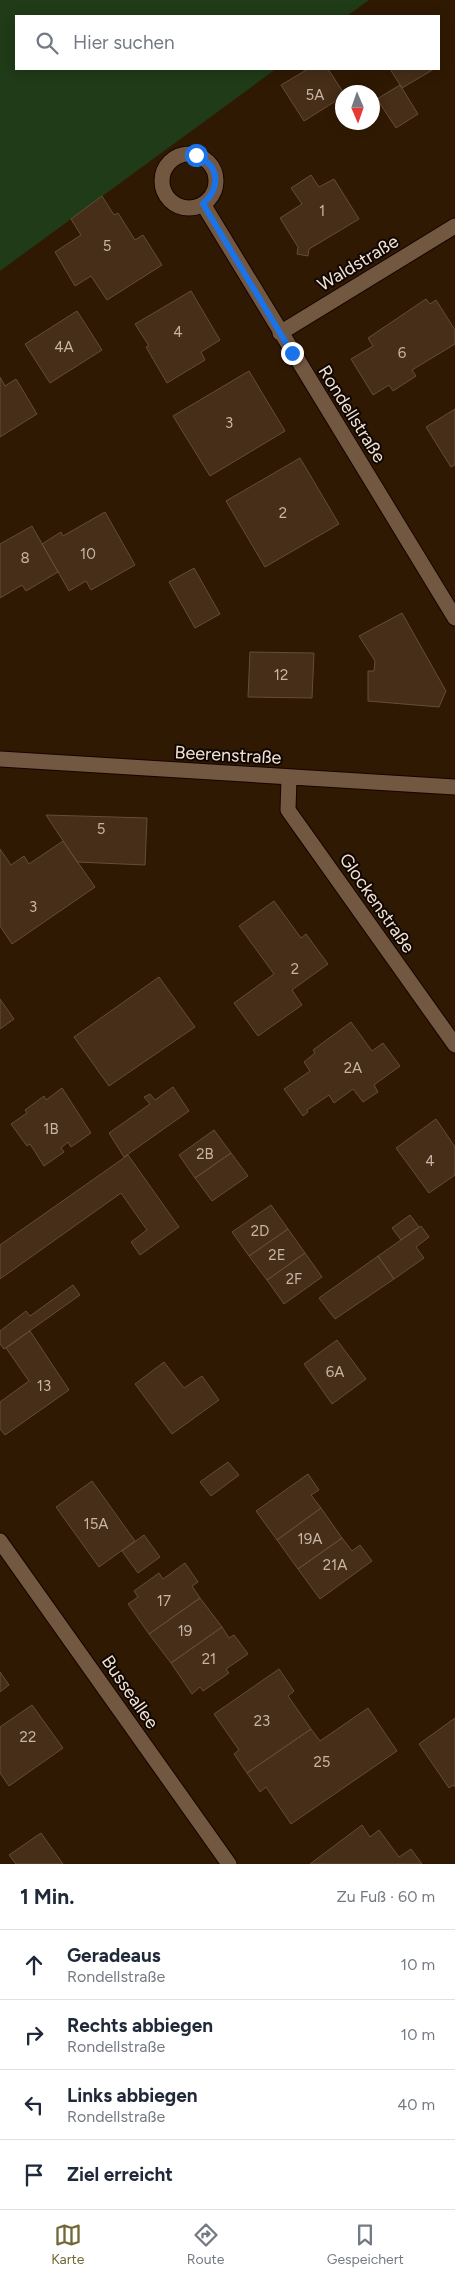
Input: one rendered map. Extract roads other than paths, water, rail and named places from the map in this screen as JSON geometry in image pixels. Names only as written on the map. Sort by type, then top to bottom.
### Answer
[{"type":"street","name":"Rondellstraße","points":[[203,204],[455,618]]},
{"type":"street","name":"Waldstraße","points":[[280,333],[455,226]]},
{"type":"street","name":"Beerenstraße","points":[[0,759],[455,787]]},
{"type":"street","name":"Glockenstraße","points":[[289,777],[288,810],[455,1045]]},
{"type":"street","name":"Busseallee","points":[[0,1541],[229,1864]]}]
